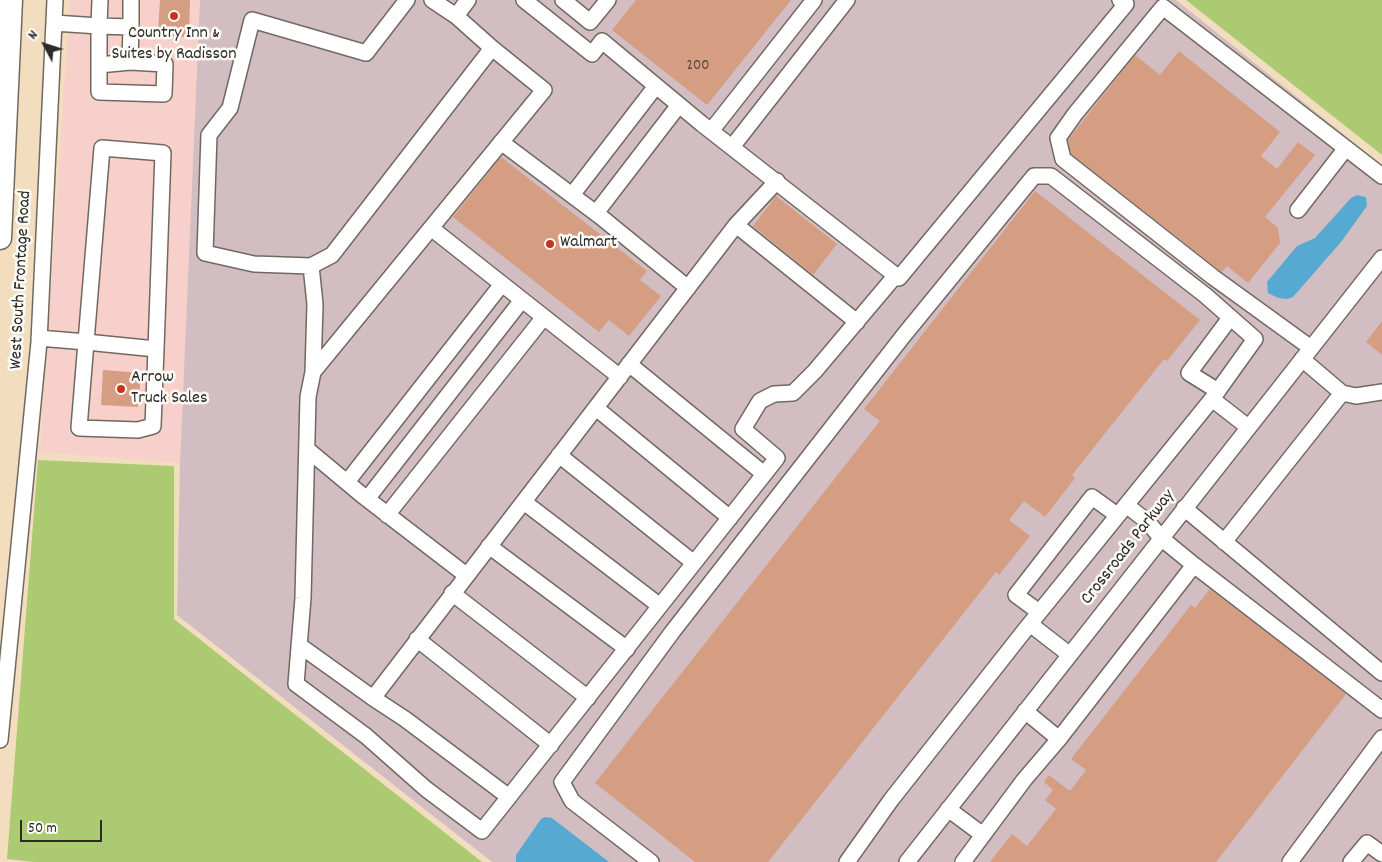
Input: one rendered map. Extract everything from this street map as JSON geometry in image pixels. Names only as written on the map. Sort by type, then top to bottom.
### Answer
[{"type":"highway","points":[[0,238],[11,0]]},
{"type":"street","name":"West South Frontage Road","points":[[0,740],[39,338],[55,0]]},
{"type":"street","points":[[99,65],[130,62],[165,64],[164,94],[99,92],[99,65],[99,26],[100,0]]},
{"type":"street","points":[[130,62],[131,0]]},
{"type":"street","points":[[407,0],[366,54],[252,20],[230,108],[209,135],[205,253],[254,264],[311,266],[332,255],[492,48]]},
{"type":"street","points":[[313,372],[544,90],[456,16],[432,0]]},
{"type":"street","points":[[456,16],[468,0]]},
{"type":"street","points":[[524,0],[592,54],[602,41],[711,131],[899,278],[1126,4],[1120,0]]},
{"type":"street","points":[[563,0],[590,22],[608,0]]},
{"type":"street","points":[[711,131],[814,0]]},
{"type":"street","points":[[732,147],[847,0]]},
{"type":"street","points":[[1382,176],[1163,7],[1075,114],[1058,138],[1063,159],[1213,277],[1306,354],[1342,393],[1356,396],[1382,392]]},
{"type":"street","points":[[54,24],[131,27]]},
{"type":"street","points":[[572,195],[656,86]]},
{"type":"street","points":[[596,213],[679,105]]},
{"type":"street","points":[[501,142],[596,213],[688,288]]},
{"type":"street","points":[[102,148],[163,153],[156,349],[153,426],[138,430],[79,428],[102,148]]},
{"type":"street","points":[[1298,210],[1346,148]]},
{"type":"street","points":[[651,862],[572,801],[562,782],[673,631],[904,335],[1034,176],[1051,176],[1205,296],[1255,339],[1215,395],[1034,618],[892,800],[847,862]]},
{"type":"street","points":[[372,698],[736,225],[776,181]]},
{"type":"street","points":[[736,225],[857,322]]},
{"type":"street","points":[[431,228],[620,377]]},
{"type":"street","name":"Crossroads Parkway","points":[[907,862],[1382,258]]},
{"type":"street","points":[[311,266],[315,304],[312,337],[313,372],[308,397],[303,598],[296,684],[366,736],[426,789],[482,831],[777,458],[743,429],[760,401],[774,394],[793,393],[815,371],[896,275]]},
{"type":"street","points":[[347,482],[502,284]]},
{"type":"street","points":[[367,499],[522,300]]},
{"type":"street","points":[[387,514],[544,317]]},
{"type":"street","points":[[1230,318],[1190,373],[1248,427]]},
{"type":"street","points":[[39,338],[156,349]]},
{"type":"street","points":[[629,364],[764,474]]},
{"type":"street","points":[[1224,542],[1342,393]]},
{"type":"street","points":[[596,408],[730,518]]},
{"type":"street","points":[[308,450],[367,499],[466,575]]},
{"type":"street","points":[[560,455],[694,563]]},
{"type":"street","points":[[1070,655],[1034,618],[1016,594],[1092,497],[1148,522],[1161,538],[1194,565],[1382,710]]},
{"type":"street","points":[[524,502],[660,606]]},
{"type":"street","points":[[1184,508],[1382,672]]},
{"type":"street","points":[[489,546],[626,649]]},
{"type":"street","points":[[963,862],[1024,780],[1059,739],[1194,565]]},
{"type":"street","points":[[452,593],[588,698]]},
{"type":"street","points":[[418,639],[551,745]]},
{"type":"street","points":[[299,645],[372,698],[405,718],[510,797]]},
{"type":"street","points":[[1026,711],[1059,739]]},
{"type":"street","points":[[1290,862],[1382,738]]},
{"type":"street","points":[[948,809],[984,836]]},
{"type":"street","points":[[1351,862],[1367,843],[1382,854]]},
{"type":"shaded area","points":[[70,0],[200,0],[180,463],[40,452]]},
{"type":"shaded area","points":[[200,0],[1176,0],[1382,165],[1382,862],[492,862],[177,615],[180,463]]},
{"type":"green space","points":[[1186,0],[1382,0],[1382,155]]},
{"type":"green space","points":[[38,460],[174,466],[174,619],[482,862],[35,862],[7,859]]},
{"type":"water","points":[[1357,195],[1366,197],[1367,206],[1341,242],[1293,297],[1287,299],[1278,298],[1268,293],[1267,282],[1297,246],[1315,238],[1351,198]]},
{"type":"water","points":[[545,817],[552,818],[609,862],[516,862],[516,855],[541,819]]},
{"type":"building","name":"Country Inn & Suites by Radisson","points":[[160,0],[190,0],[189,37],[162,36],[162,32],[158,32]]},
{"type":"building","points":[[636,0],[791,0],[707,105],[612,30]]},
{"type":"building","points":[[1179,51],[1280,132],[1261,156],[1277,169],[1298,142],[1315,155],[1265,217],[1278,228],[1280,243],[1248,283],[1227,266],[1222,272],[1219,270],[1071,154],[1068,140],[1135,55],[1160,75]]},
{"type":"building","name":"Walmart","points":[[501,157],[647,271],[640,280],[661,296],[629,336],[609,320],[599,332],[453,217]]},
{"type":"building","points":[[1035,191],[1200,320],[1167,361],[1164,359],[1072,475],[1075,478],[1045,517],[1024,501],[1009,520],[1030,536],[999,575],[996,572],[768,862],[695,862],[595,783],[880,421],[864,409]]},
{"type":"building","points":[[776,196],[837,244],[813,275],[753,226]]},
{"type":"building","points":[[1382,321],[1382,355],[1366,342]]},
{"type":"building","name":"Arrow Truck Sales","points":[[103,370],[141,373],[138,407],[101,405]]},
{"type":"building","points":[[1210,589],[1346,694],[1216,862],[990,862],[1012,834],[1027,846],[1056,809],[1045,800],[1053,790],[1044,782],[1049,775],[1070,791],[1086,770],[1071,759],[1191,605],[1195,608]]},
{"type":"place","name":"Country Inn & Suites by Radisson","points":[[174,16]]},
{"type":"place","name":"Walmart","points":[[550,244]]},
{"type":"place","name":"Arrow Truck Sales","points":[[121,389]]}]
